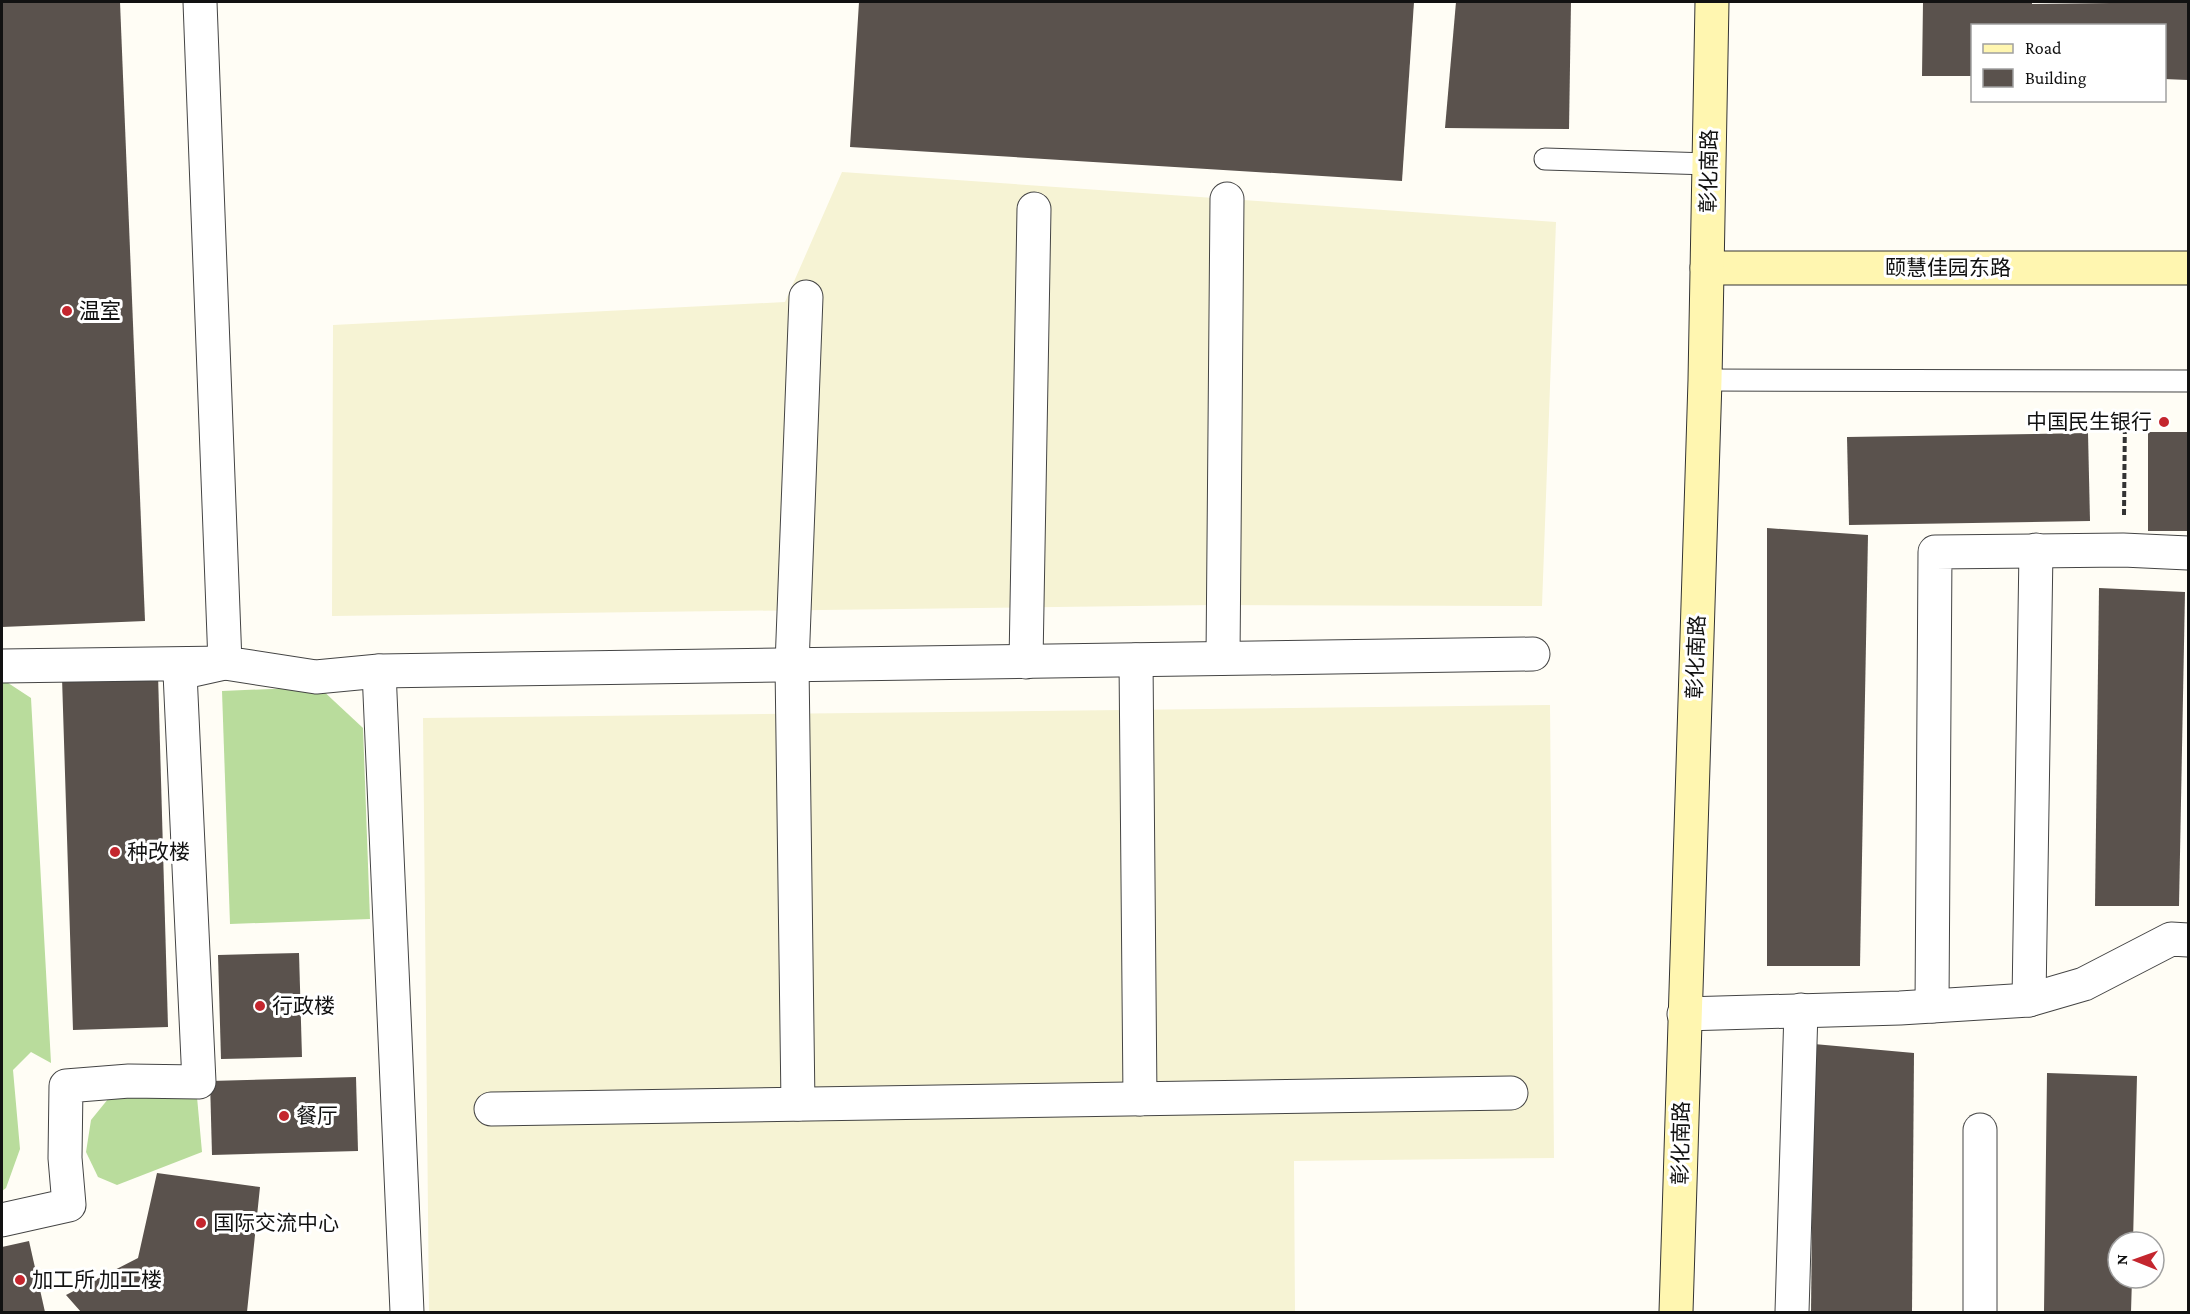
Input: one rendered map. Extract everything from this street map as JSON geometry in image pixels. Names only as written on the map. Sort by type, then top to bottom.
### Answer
[{"type":"street","points":[[200,2],[225,663]]},
{"type":"street","name":"彰化南路","points":[[1676,1312],[1704,380],[1712,2]]},
{"type":"street","points":[[1223,658],[1227,199]]},
{"type":"street","points":[[1026,662],[1034,208]]},
{"type":"street","name":"颐慧佳园东路","points":[[1707,268],[2188,268]]},
{"type":"street","points":[[798,1104],[792,665],[806,297]]},
{"type":"street","points":[[2029,1000],[2036,550]]},
{"type":"street","points":[[1932,1006],[1935,552],[2123,550],[2188,553]]},
{"type":"street","points":[[2,666],[225,663],[316,677],[379,671],[1533,654]]},
{"type":"street","points":[[1137,660],[1140,1099]]},
{"type":"street","points":[[2,1220],[69,1205],[65,1158],[66,1086],[129,1081],[199,1082],[180,673],[225,663]]},
{"type":"street","points":[[379,671],[407,1312]]},
{"type":"street","points":[[1684,1014],[1932,1006],[2029,1000],[2084,984],[2170,939],[2188,940]]},
{"type":"street","points":[[1792,1312],[1801,1010]]},
{"type":"street","points":[[491,1109],[1511,1093]]},
{"type":"street","points":[[1980,1131],[1980,1312]]},
{"type":"lane","points":[[1545,159],[1709,164]]},
{"type":"lane","points":[[1704,380],[2188,381]]},
{"type":"path","points":[[2123,550],[2126,381]]},
{"type":"shaded area","points":[[842,172],[1556,222],[1542,606],[1215,605],[332,616],[333,325],[785,302]]},
{"type":"shaded area","points":[[1550,705],[1554,1158],[1294,1161],[1295,1312],[429,1312],[423,718]]},
{"type":"green space","points":[[2,679],[31,698],[51,1063],[31,1052],[13,1070],[20,1149],[6,1188],[2,1191]]},
{"type":"green space","points":[[319,687],[363,728],[370,919],[230,924],[222,691]]},
{"type":"green space","points":[[196,1086],[202,1152],[117,1185],[98,1177],[86,1152],[91,1120],[117,1088]]},
{"type":"building","name":"温室","points":[[2,2],[120,2],[145,621],[2,627]]},
{"type":"building","points":[[859,2],[1414,2],[1402,181],[850,147]]},
{"type":"building","points":[[1456,2],[1571,2],[1569,129],[1445,128]]},
{"type":"building","points":[[1923,2],[2032,2],[2032,4],[2188,2],[2188,80],[2166,79],[2166,24],[1971,24],[1971,76],[1922,76]]},
{"type":"building","points":[[2148,432],[2188,432],[2188,531],[2148,531]]},
{"type":"building","points":[[2088,433],[2090,521],[1849,525],[1847,437]]},
{"type":"building","points":[[1767,528],[1868,535],[1860,966],[1767,966]]},
{"type":"building","points":[[2099,588],[2185,592],[2179,906],[2095,906]]},
{"type":"building","name":"种改楼","points":[[158,674],[168,1027],[73,1030],[62,677]]},
{"type":"building","name":"行政楼","points":[[299,953],[302,1057],[221,1059],[218,955]]},
{"type":"building","points":[[1814,1044],[1914,1053],[1912,1312],[1811,1312]]},
{"type":"building","points":[[2047,1073],[2137,1076],[2133,1230],[2106,1230],[2106,1290],[2132,1290],[2131,1312],[2044,1312]]},
{"type":"building","name":"餐厅","points":[[356,1077],[358,1151],[212,1155],[210,1081]]},
{"type":"building","name":"国际交流中心","points":[[157,1173],[260,1187],[247,1312],[81,1312],[66,1295],[138,1258]]},
{"type":"building","name":"加工所 加工楼","points":[[29,1241],[45,1312],[2,1312],[2,1247]]},
{"type":"place","name":"温室","points":[[67,311]]},
{"type":"place","name":"中国民生银行","points":[[2164,422]]},
{"type":"place","name":"种改楼","points":[[115,852]]},
{"type":"place","name":"行政楼","points":[[260,1006]]},
{"type":"place","name":"餐厅","points":[[284,1116]]},
{"type":"place","name":"国际交流中心","points":[[201,1223]]},
{"type":"place","name":"加工所 加工楼","points":[[20,1280]]}]
